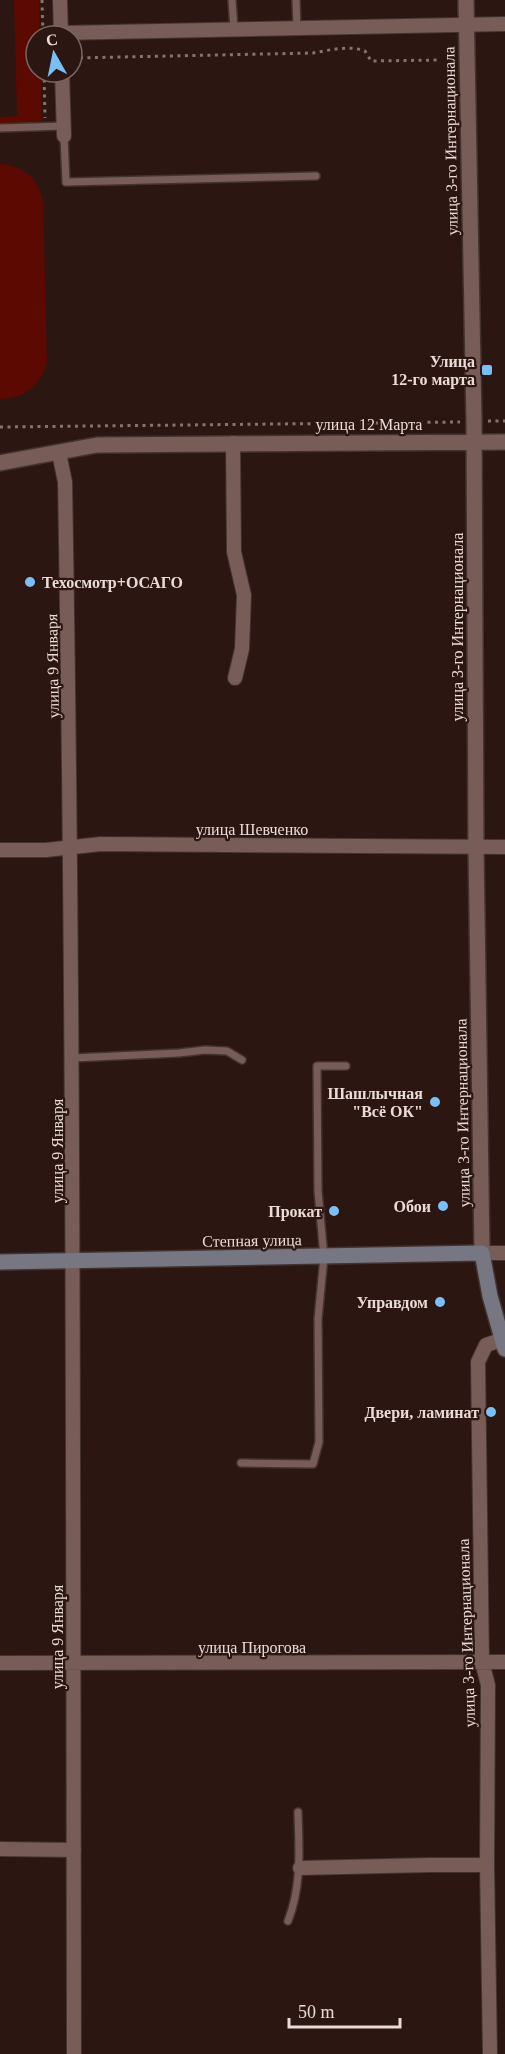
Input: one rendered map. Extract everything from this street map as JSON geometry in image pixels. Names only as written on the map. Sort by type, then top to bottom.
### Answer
[{"type":"main road","name":"Степная улица","points":[[0,1262],[482,1253]]},
{"type":"main road","points":[[482,1253],[503,1344]]},
{"type":"street","points":[[60,0],[61,24]]},
{"type":"street","name":"улица 3-го Интернационала","points":[[466,0],[474,421],[476,847],[482,1253]]},
{"type":"street","points":[[84,34],[505,24]]},
{"type":"street","points":[[62,84],[64,131]]},
{"type":"street","name":"улица 12 Марта","points":[[0,463],[97,444],[505,442]]},
{"type":"street","points":[[233,443],[234,552],[244,595],[242,649],[235,678]]},
{"type":"street","name":"улица 9 Января","points":[[59,453],[66,482],[73,1058],[74,2054]]},
{"type":"street","name":"улица Шевченко","points":[[0,850],[46,850],[113,844],[505,847]]},
{"type":"street","name":"Степная улица","points":[[482,1253],[505,1253]]},
{"type":"street","name":"улица 3-го Интернационала","points":[[490,2054],[487,1866],[488,1685],[482,1662],[478,1362],[486,1345],[503,1344]]},
{"type":"street","name":"улица Пирогова","points":[[0,1663],[505,1662]]},
{"type":"street","points":[[0,1849],[74,1850]]},
{"type":"street","points":[[300,1868],[487,1866]]},
{"type":"lane","points":[[232,0],[234,29]]},
{"type":"lane","points":[[296,0],[297,28]]},
{"type":"lane","points":[[0,128],[45,126],[64,131],[66,182],[316,176]]},
{"type":"lane","points":[[73,1058],[205,1050],[227,1051],[242,1060]]},
{"type":"lane","points":[[241,1463],[314,1464],[319,1442],[318,1319],[324,1257],[318,1191],[317,1066],[346,1066]]},
{"type":"lane","points":[[288,1921],[297,1892],[300,1868],[298,1812]]},
{"type":"path","points":[[42,0],[43,24]]},
{"type":"path","points":[[84,58],[313,53],[358,49],[365,51],[371,61],[438,60]]},
{"type":"path","points":[[44,84],[45,126]]},
{"type":"path","points":[[0,426],[505,421]]},
{"type":"shaded area","points":[[14,0],[39,0],[40,24],[24,24],[24,84],[41,84],[42,123],[0,124],[0,117],[17,116]]},
{"type":"shaded area","points":[[0,164],[16,167],[29,175],[38,187],[43,203],[47,361],[41,377],[31,389],[17,396],[0,399]]},
{"type":"place","name":"Улица 12-го марта","points":[[487,370]]},
{"type":"place","name":"Техосмотр+ОСАГО","points":[[30,582]]},
{"type":"place","name":"Шашлычная \"Всё ОК\"","points":[[435,1102]]},
{"type":"place","name":"Обои","points":[[443,1206]]},
{"type":"place","name":"Прокат","points":[[334,1211]]},
{"type":"place","name":"Управдом","points":[[440,1302]]},
{"type":"place","name":"Двери, ламинат","points":[[491,1412]]}]
